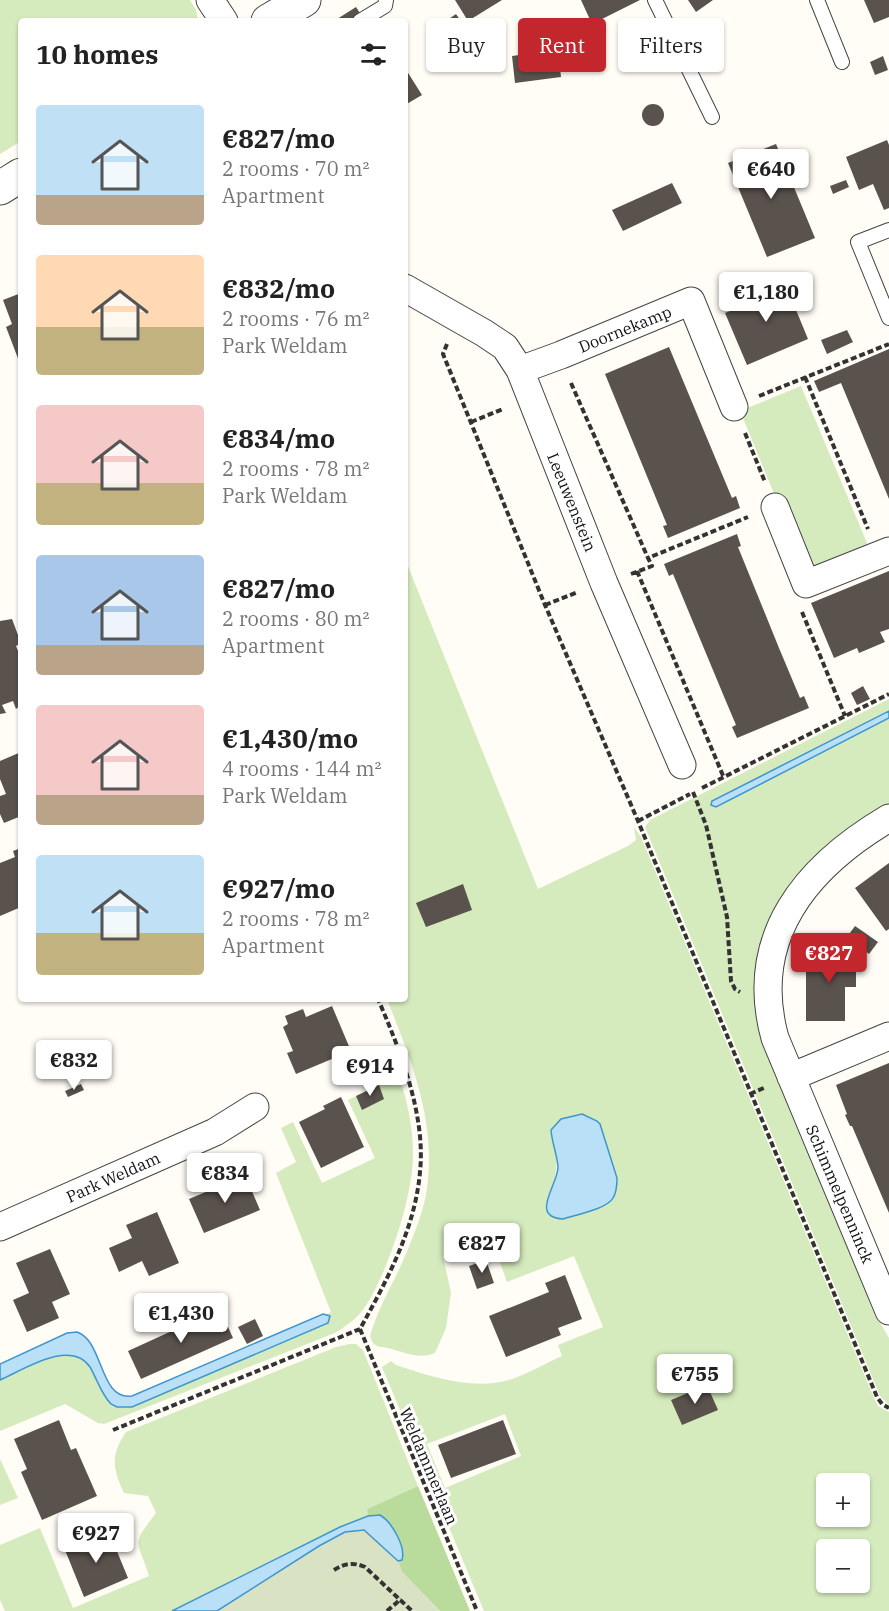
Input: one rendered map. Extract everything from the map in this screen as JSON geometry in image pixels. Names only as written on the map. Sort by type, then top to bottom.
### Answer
[{"type":"street","points":[[210,0],[222,18]]},
{"type":"street","points":[[273,18],[304,0]]},
{"type":"street","points":[[0,188],[18,177]]},
{"type":"street","name":"Leeuwenstein","points":[[408,290],[484,333],[505,348],[520,370],[604,583],[682,765]]},
{"type":"street","name":"Doornekamp","points":[[520,370],[691,302],[734,407]]},
{"type":"street","points":[[775,507],[806,584],[884,553]]},
{"type":"street","name":"Schimmelpenninck","points":[[889,818],[851,843],[826,866],[803,890],[787,912],[777,933],[770,957],[767,998],[769,1018],[775,1038],[889,1311]]},
{"type":"street","points":[[791,1077],[889,1036]]},
{"type":"street","name":"Park Weldam","points":[[0,1227],[215,1132],[255,1107]]},
{"type":"lane","points":[[365,18],[385,6],[386,0]]},
{"type":"lane","points":[[655,0],[712,117]]},
{"type":"lane","points":[[817,0],[842,62]]},
{"type":"lane","points":[[889,230],[858,242],[889,318]]},
{"type":"path","points":[[462,322],[447,342],[443,354],[545,605],[638,821],[877,1397],[889,1408]]},
{"type":"path","points":[[648,558],[775,507],[734,407],[889,344]]},
{"type":"path","points":[[805,377],[884,553]]},
{"type":"path","points":[[471,422],[571,382],[652,566],[604,583]]},
{"type":"path","points":[[637,571],[724,778]]},
{"type":"path","points":[[806,584],[792,590],[845,716]]},
{"type":"path","points":[[638,821],[889,694]]},
{"type":"path","points":[[682,765],[706,825],[727,917],[731,981],[735,989],[743,993],[767,998]]},
{"type":"path","points":[[112,1430],[360,1329],[399,1253],[414,1208],[421,1171],[420,1141],[414,1103],[401,1055],[379,1002]]},
{"type":"path","name":"Weldammerlaan","points":[[360,1329],[477,1611]]},
{"type":"path","points":[[334,1570],[349,1563],[365,1567],[412,1611]]},
{"type":"path","points":[[387,1611],[400,1599]]},
{"type":"green space","points":[[0,0],[190,0],[197,18],[18,18],[18,143],[0,154]]},
{"type":"green space","points":[[801,386],[870,550],[808,576],[740,411]]},
{"type":"green space","points":[[408,566],[538,889],[628,846],[636,840],[634,827],[641,837],[874,1398],[878,1406],[889,1412],[889,1611],[484,1611],[382,1367],[391,1361],[410,1370],[439,1378],[485,1384],[500,1382],[521,1376],[562,1356],[558,1345],[603,1327],[574,1256],[507,1282],[493,1242],[443,1256],[451,1293],[446,1328],[435,1353],[422,1356],[411,1355],[379,1347],[373,1342],[370,1336],[373,1325],[405,1256],[420,1218],[426,1195],[429,1169],[426,1119],[413,1070],[388,1002],[408,1002]],"holes":[[[556,1156],[608,1203],[563,1219],[547,1213],[555,1178]],[[505,1414],[521,1456],[445,1488],[427,1444]]]},
{"type":"green space","points":[[889,699],[889,711],[712,801],[712,805],[716,806],[889,718],[889,804],[872,814],[763,938],[755,977],[755,998],[764,1041],[889,1338],[889,1405],[880,1396],[645,827],[650,820]]},
{"type":"green space","points":[[399,1076],[412,1133],[413,1153],[409,1190],[390,1256],[372,1295],[354,1320],[335,1333],[104,1424],[98,1423],[65,1404],[0,1431],[0,1380],[46,1359],[64,1354],[74,1355],[85,1361],[117,1407],[132,1407],[331,1312],[276,1173],[296,1162],[281,1128],[293,1122],[322,1183],[375,1158],[348,1100]]},
{"type":"green space","points":[[356,1344],[363,1350],[418,1486],[367,1509],[368,1516],[340,1527],[172,1611],[5,1611],[0,1600],[0,1545],[40,1528],[73,1608],[149,1576],[138,1543],[142,1532],[156,1513],[148,1496],[124,1493],[120,1485],[115,1455],[126,1432],[336,1347]]},
{"type":"green space","points":[[0,1459],[18,1498],[0,1505]]},
{"type":"green space","points":[[418,1486],[470,1611],[440,1611],[402,1572],[398,1561],[402,1560],[380,1515],[368,1516],[367,1509]]},
{"type":"green space","points":[[364,1530],[398,1561],[402,1572],[440,1611],[217,1611],[319,1546],[345,1532]]},
{"type":"water","points":[[889,711],[889,718],[716,807],[711,805],[712,801]]},
{"type":"water","points":[[582,1114],[600,1124],[617,1178],[615,1193],[610,1202],[598,1208],[563,1219],[553,1217],[548,1213],[546,1206],[558,1167],[551,1130],[561,1119]]},
{"type":"water","points":[[323,1314],[330,1316],[328,1323],[132,1407],[117,1407],[111,1404],[90,1367],[82,1359],[71,1355],[46,1359],[0,1380],[0,1364],[67,1333],[77,1332],[92,1346],[113,1389],[121,1395],[132,1396]]},
{"type":"water","points":[[380,1515],[385,1518],[397,1535],[402,1548],[402,1560],[398,1561],[364,1530],[345,1532],[217,1611],[172,1611],[340,1527],[368,1516]]},
{"type":"building","points":[[455,0],[502,0],[473,18],[466,18]]},
{"type":"building","points":[[581,0],[640,0],[604,18],[589,18]]},
{"type":"building","points":[[688,0],[713,0],[696,12]]},
{"type":"building","points":[[864,0],[889,0],[889,17],[874,23]]},
{"type":"building","points":[[356,7],[363,18],[339,18]]},
{"type":"building","points":[[518,55],[518,72],[560,72],[561,77],[515,83],[512,56]]},
{"type":"building","points":[[883,56],[888,70],[875,75],[870,62]]},
{"type":"building","points":[[408,73],[422,95],[408,103]]},
{"type":"building","points":[[653,104],[661,107],[664,115],[661,123],[653,126],[645,123],[642,115],[645,107]]},
{"type":"building","points":[[887,140],[889,145],[889,208],[884,210],[873,184],[859,190],[846,157]]},
{"type":"building","points":[[776,144],[815,238],[767,257],[728,163]]},
{"type":"building","points":[[846,180],[849,187],[833,194],[830,186]]},
{"type":"building","points":[[672,183],[682,203],[623,231],[612,210]]},
{"type":"building","points":[[771,278],[777,292],[787,288],[808,339],[747,365],[725,313],[750,303],[744,290]]},
{"type":"building","points":[[18,294],[18,358],[6,327],[12,324],[3,300]]},
{"type":"building","points":[[847,330],[853,342],[827,354],[821,340]]},
{"type":"building","points":[[669,347],[732,498],[736,496],[740,508],[668,538],[663,526],[667,525],[605,374]]},
{"type":"building","points":[[889,349],[889,499],[841,383],[819,392],[814,381]]},
{"type":"building","points":[[737,534],[741,546],[738,547],[779,648],[800,698],[804,696],[809,708],[737,738],[732,727],[736,725],[673,574],[669,576],[664,564]]},
{"type":"building","points":[[889,571],[889,629],[880,632],[885,642],[859,653],[857,648],[834,658],[811,603]]},
{"type":"building","points":[[12,619],[18,635],[16,646],[18,651],[18,707],[16,709],[13,701],[2,705],[6,713],[0,714],[0,621]]},
{"type":"building","points":[[863,686],[870,699],[857,705],[851,693]]},
{"type":"building","points":[[18,753],[18,817],[4,823],[0,814],[0,796],[6,794],[0,779],[0,761]]},
{"type":"building","points":[[18,849],[18,908],[0,916],[0,863],[15,857],[13,851]]},
{"type":"building","points":[[889,863],[889,929],[886,931],[855,888]]},
{"type":"building","points":[[463,884],[472,910],[426,927],[416,903]]},
{"type":"building","points":[[855,926],[878,942],[869,954],[847,937]]},
{"type":"building","points":[[806,952],[856,952],[856,987],[845,987],[845,1021],[806,1021]]},
{"type":"building","points":[[332,1006],[351,1051],[296,1074],[287,1053],[293,1051],[283,1027],[288,1024],[285,1016],[303,1009],[306,1017]]},
{"type":"building","points":[[889,1063],[889,1213],[852,1126],[845,1115],[847,1114],[836,1085]]},
{"type":"building","points":[[81,1084],[84,1090],[68,1097],[65,1091]]},
{"type":"building","points":[[379,1085],[384,1099],[362,1110],[356,1096]]},
{"type":"building","points":[[341,1097],[364,1147],[321,1168],[299,1122],[325,1109],[323,1106]]},
{"type":"building","points":[[245,1175],[260,1210],[204,1233],[189,1199],[220,1186],[217,1179],[224,1176],[227,1183]]},
{"type":"building","points":[[157,1212],[179,1263],[149,1276],[142,1261],[119,1272],[109,1248],[132,1238],[126,1225]]},
{"type":"building","points":[[50,1249],[70,1294],[52,1302],[59,1318],[27,1332],[13,1300],[29,1293],[16,1263]]},
{"type":"building","points":[[486,1260],[494,1283],[477,1289],[469,1266]]},
{"type":"building","points":[[565,1275],[582,1319],[558,1328],[561,1335],[506,1357],[489,1316],[549,1292],[545,1283]]},
{"type":"building","points":[[220,1309],[233,1338],[141,1379],[128,1351]]},
{"type":"building","points":[[255,1319],[263,1336],[247,1344],[238,1327]]},
{"type":"building","points":[[707,1385],[718,1410],[682,1425],[671,1400]]},
{"type":"building","points":[[59,1420],[71,1450],[76,1448],[97,1496],[42,1520],[21,1472],[27,1469],[14,1439]]},
{"type":"building","points":[[503,1420],[516,1454],[451,1478],[438,1445]]},
{"type":"building","points":[[109,1532],[128,1578],[84,1597],[65,1550]]}]
